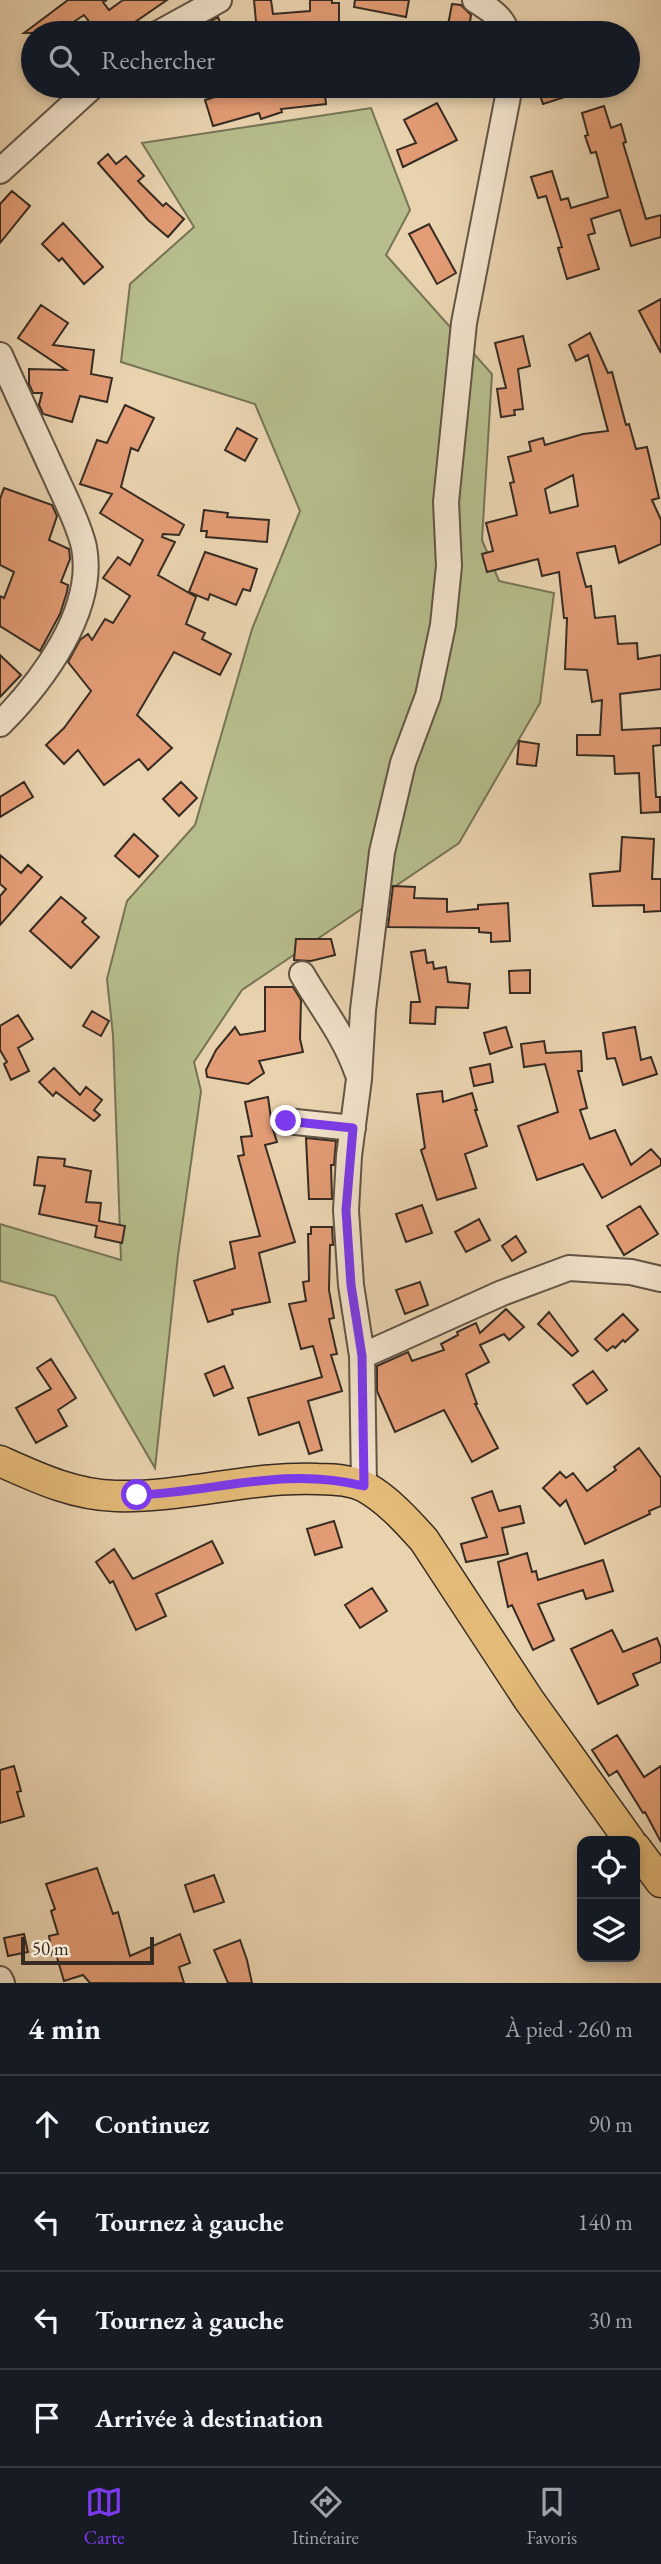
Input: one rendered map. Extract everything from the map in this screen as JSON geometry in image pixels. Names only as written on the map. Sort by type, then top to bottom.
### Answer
[{"type":"main road","points":[[0,1461],[52,1484],[84,1493],[117,1496],[157,1494],[290,1477],[336,1479],[364,1486],[403,1517],[424,1540],[529,1700],[627,1836]]},
{"type":"main road","points":[[640,1854],[661,1882]]},
{"type":"street","points":[[181,21],[219,0]]},
{"type":"street","points":[[475,0],[489,8],[502,21]]},
{"type":"street","points":[[0,171],[80,98]]},
{"type":"street","points":[[364,1486],[362,1356],[347,1241],[348,1183],[363,1010],[382,852],[403,763],[428,696],[443,625],[449,566],[446,502],[464,323],[508,98]]},
{"type":"street","points":[[0,355],[84,547],[84,581],[78,612],[56,653],[27,697],[0,724]]},
{"type":"street","points":[[302,974],[343,1038],[359,1079]]},
{"type":"street","points":[[286,1121],[353,1128]]},
{"type":"street","points":[[362,1356],[502,1293],[569,1268],[631,1272],[661,1279]]},
{"type":"green space","points":[[371,108],[410,210],[386,255],[492,374],[482,540],[499,581],[554,593],[540,703],[459,843],[242,990],[194,1062],[201,1091],[178,1255],[155,1468],[55,1296],[0,1281],[0,1224],[121,1260],[113,1035],[107,979],[127,901],[195,825],[252,629],[300,511],[255,404],[121,362],[130,284],[194,227],[142,143]]},
{"type":"building","points":[[68,0],[107,0],[103,2],[109,10],[123,0],[167,0],[136,21],[89,21],[84,15],[75,21],[40,21]]},
{"type":"building","points":[[254,0],[271,0],[273,14],[310,11],[310,0],[332,0],[332,3],[339,3],[339,21],[256,21]]},
{"type":"building","points":[[355,0],[409,0],[406,17],[354,7]]},
{"type":"building","points":[[452,4],[461,5],[471,15],[470,21],[449,21]]},
{"type":"building","points":[[325,98],[326,104],[281,109],[282,112],[261,119],[259,113],[213,126],[205,100]]},
{"type":"building","points":[[541,98],[562,98],[543,104]]},
{"type":"building","points":[[437,103],[457,140],[403,167],[397,150],[416,143],[404,120]]},
{"type":"building","points":[[604,106],[611,128],[621,124],[626,142],[623,143],[646,219],[661,215],[661,237],[631,246],[620,210],[591,219],[595,233],[588,235],[599,269],[567,279],[558,248],[562,247],[546,196],[538,198],[531,177],[552,171],[561,200],[568,198],[571,208],[608,197],[596,152],[591,153],[585,136],[588,135],[582,113]]},
{"type":"building","points":[[108,154],[116,164],[126,156],[144,176],[138,181],[163,206],[166,203],[184,219],[168,237],[148,220],[98,163]]},
{"type":"building","points":[[12,191],[30,206],[0,243],[0,204]]},
{"type":"building","points":[[63,223],[103,267],[84,284],[62,258],[59,261],[42,244]]},
{"type":"building","points":[[429,224],[456,273],[437,284],[409,234]]},
{"type":"building","points":[[661,299],[661,353],[639,311]]},
{"type":"building","points":[[41,305],[68,323],[53,345],[94,350],[91,374],[112,378],[107,402],[80,396],[72,422],[43,414],[39,405],[42,393],[33,393],[29,384],[29,369],[66,370],[18,338]]},
{"type":"building","points":[[590,333],[608,373],[612,372],[626,425],[629,424],[636,449],[647,447],[659,498],[652,500],[661,520],[661,544],[619,563],[615,546],[577,553],[586,587],[591,586],[595,618],[615,616],[618,644],[637,643],[638,659],[661,655],[661,689],[620,694],[622,730],[661,728],[661,745],[653,746],[656,797],[660,797],[660,812],[641,813],[639,773],[615,774],[614,756],[577,755],[577,735],[600,735],[602,700],[592,702],[587,670],[565,669],[567,618],[564,618],[559,572],[542,576],[538,559],[487,572],[482,554],[493,551],[486,523],[517,515],[508,457],[531,451],[529,442],[543,438],[545,445],[583,434],[608,431],[588,355],[576,361],[569,345]],"holes":[[[573,475],[578,506],[550,513],[545,489]]]},
{"type":"building","points":[[523,336],[530,366],[518,369],[523,409],[514,410],[515,415],[501,417],[497,389],[506,388],[495,343]]},
{"type":"building","points":[[125,405],[154,418],[138,451],[131,448],[121,487],[184,525],[179,535],[163,534],[162,537],[175,542],[158,575],[196,597],[186,624],[205,633],[202,639],[231,654],[220,675],[174,652],[137,715],[172,748],[148,770],[139,759],[104,785],[78,750],[64,764],[46,745],[64,728],[91,691],[68,662],[80,640],[88,634],[92,640],[105,619],[113,623],[130,596],[103,578],[118,557],[130,565],[143,540],[100,513],[112,494],[80,484],[97,440],[107,443]]},
{"type":"building","points":[[237,428],[257,439],[245,461],[225,450]]},
{"type":"building","points":[[4,488],[52,505],[57,516],[49,540],[69,549],[70,559],[61,582],[68,585],[67,592],[60,614],[40,651],[0,626],[0,596],[4,598],[14,572],[0,565],[0,499]]},
{"type":"building","points":[[204,510],[228,513],[227,517],[269,520],[267,542],[206,537],[207,531],[201,531]]},
{"type":"building","points":[[205,552],[257,569],[250,591],[243,589],[236,605],[210,594],[208,600],[189,592]]},
{"type":"building","points":[[0,655],[21,675],[0,697]]},
{"type":"building","points":[[519,741],[539,744],[536,766],[517,764]]},
{"type":"building","points":[[24,782],[33,797],[0,817],[0,797]]},
{"type":"building","points":[[181,782],[197,798],[179,816],[163,799]]},
{"type":"building","points":[[134,834],[158,856],[139,877],[115,856]]},
{"type":"building","points":[[622,837],[654,839],[652,879],[661,879],[661,911],[644,912],[644,905],[593,906],[590,874],[620,871]]},
{"type":"building","points":[[0,855],[21,873],[28,865],[42,877],[0,925],[0,896],[6,889],[0,884]]},
{"type":"building","points":[[393,886],[415,887],[414,898],[447,899],[447,912],[478,909],[478,905],[508,903],[510,941],[491,942],[491,933],[479,932],[479,928],[388,927]]},
{"type":"building","points":[[61,897],[86,918],[82,922],[99,937],[71,968],[30,931]]},
{"type":"building","points":[[296,939],[331,939],[335,955],[311,961],[294,960]]},
{"type":"building","points":[[425,950],[427,963],[433,962],[434,969],[446,967],[448,982],[470,984],[468,1008],[436,1007],[435,1024],[410,1023],[411,1002],[420,1002],[411,952]]},
{"type":"building","points":[[530,970],[530,993],[510,993],[509,971]]},
{"type":"building","points":[[265,987],[293,987],[301,1000],[300,1039],[303,1052],[259,1061],[264,1073],[248,1084],[207,1077],[206,1070],[216,1050],[235,1027],[240,1035],[265,1031]]},
{"type":"building","points":[[92,1011],[109,1021],[101,1036],[83,1026]]},
{"type":"building","points":[[18,1015],[33,1039],[18,1048],[29,1071],[11,1080],[4,1064],[7,1062],[0,1050],[0,1026]]},
{"type":"building","points":[[506,1027],[512,1047],[490,1054],[484,1033]]},
{"type":"building","points":[[635,1027],[641,1060],[651,1057],[657,1074],[623,1085],[615,1058],[607,1059],[603,1033]]},
{"type":"building","points":[[544,1041],[546,1053],[581,1051],[582,1071],[578,1071],[587,1108],[580,1110],[590,1139],[615,1130],[631,1165],[651,1149],[661,1160],[661,1165],[602,1198],[583,1164],[537,1180],[518,1126],[558,1112],[545,1064],[524,1067],[521,1044]]},
{"type":"building","points":[[490,1064],[493,1082],[474,1086],[470,1068]]},
{"type":"building","points":[[54,1068],[80,1095],[86,1087],[102,1100],[94,1110],[100,1115],[94,1121],[56,1092],[53,1096],[39,1082]]},
{"type":"building","points":[[442,1091],[443,1102],[472,1093],[487,1146],[465,1154],[476,1188],[437,1200],[421,1150],[425,1148],[417,1094]]},
{"type":"building","points":[[268,1097],[277,1142],[265,1145],[295,1242],[259,1253],[270,1302],[232,1310],[233,1314],[208,1322],[194,1281],[235,1268],[230,1242],[260,1236],[238,1156],[244,1155],[241,1137],[252,1136],[245,1102]]},
{"type":"building","points":[[306,1138],[336,1141],[334,1165],[331,1165],[332,1199],[309,1199]]},
{"type":"building","points":[[38,1157],[65,1159],[64,1166],[91,1171],[86,1202],[101,1203],[99,1221],[125,1226],[122,1243],[95,1237],[97,1226],[39,1214],[45,1186],[34,1185]]},
{"type":"building","points":[[422,1205],[432,1233],[406,1242],[396,1214]]},
{"type":"building","points":[[640,1206],[658,1234],[624,1255],[607,1226]]},
{"type":"building","points":[[479,1219],[490,1240],[466,1252],[455,1232]]},
{"type":"building","points":[[311,1227],[332,1227],[329,1290],[334,1318],[329,1319],[337,1354],[331,1355],[342,1391],[308,1401],[322,1450],[309,1454],[299,1422],[259,1435],[248,1398],[322,1377],[313,1346],[301,1349],[289,1304],[306,1301],[303,1282],[309,1281],[308,1234],[311,1234]]},
{"type":"building","points":[[516,1236],[526,1252],[512,1261],[502,1246]]},
{"type":"building","points":[[420,1282],[428,1305],[405,1314],[396,1290]]},
{"type":"building","points":[[506,1309],[524,1327],[509,1340],[504,1334],[480,1345],[489,1362],[466,1374],[475,1404],[498,1448],[472,1462],[444,1410],[395,1432],[377,1391],[377,1366],[408,1352],[412,1361],[444,1350],[441,1344],[458,1335],[457,1332],[476,1323],[480,1333]]},
{"type":"building","points":[[549,1312],[578,1351],[572,1356],[538,1324]]},
{"type":"building","points":[[623,1314],[638,1330],[625,1342],[623,1340],[607,1351],[595,1339]]},
{"type":"building","points":[[51,1359],[76,1398],[58,1410],[67,1426],[36,1443],[16,1408],[51,1389],[37,1368]]},
{"type":"building","points":[[224,1366],[233,1388],[214,1396],[205,1374]]},
{"type":"building","points":[[593,1371],[607,1390],[587,1404],[573,1385]]},
{"type":"building","points":[[639,1448],[661,1478],[661,1506],[649,1511],[650,1514],[585,1544],[566,1500],[560,1506],[543,1488],[560,1472],[566,1478],[573,1473],[587,1491],[616,1470],[614,1467]]},
{"type":"building","points":[[492,1491],[499,1511],[520,1506],[524,1523],[502,1528],[508,1554],[466,1562],[461,1544],[487,1537],[472,1498]]},
{"type":"building","points":[[334,1521],[342,1547],[315,1555],[307,1529]]},
{"type":"building","points":[[212,1541],[223,1563],[156,1594],[166,1616],[136,1630],[113,1581],[110,1583],[96,1562],[114,1549],[133,1579]]},
{"type":"building","points":[[527,1553],[532,1572],[536,1571],[538,1580],[603,1560],[613,1591],[586,1599],[583,1590],[538,1604],[554,1640],[533,1650],[512,1605],[508,1607],[498,1562]]},
{"type":"building","points":[[372,1588],[387,1611],[360,1628],[345,1605]]},
{"type":"building","points":[[612,1630],[623,1652],[657,1638],[661,1648],[661,1662],[633,1674],[638,1685],[598,1704],[571,1649]]},
{"type":"building","points":[[617,1735],[644,1777],[661,1766],[661,1842],[645,1812],[643,1813],[617,1771],[609,1776],[592,1750]]},
{"type":"building","points":[[14,1766],[21,1791],[17,1792],[24,1816],[0,1823],[0,1770]]},
{"type":"building","points":[[97,1868],[113,1914],[118,1912],[130,1956],[180,1934],[190,1963],[179,1967],[184,1983],[90,1983],[83,1975],[64,1981],[56,1954],[52,1955],[49,1936],[58,1934],[51,1911],[55,1909],[46,1884]]},
{"type":"building","points":[[214,1875],[224,1902],[194,1912],[185,1885]]},
{"type":"building","points":[[24,1934],[28,1952],[8,1956],[4,1938]]},
{"type":"building","points":[[240,1940],[252,1983],[228,1983],[214,1950]]},
{"type":"route","points":[[137,1495],[290,1477],[336,1479],[364,1486],[362,1356],[351,1285],[346,1210],[353,1128],[286,1121]]}]
